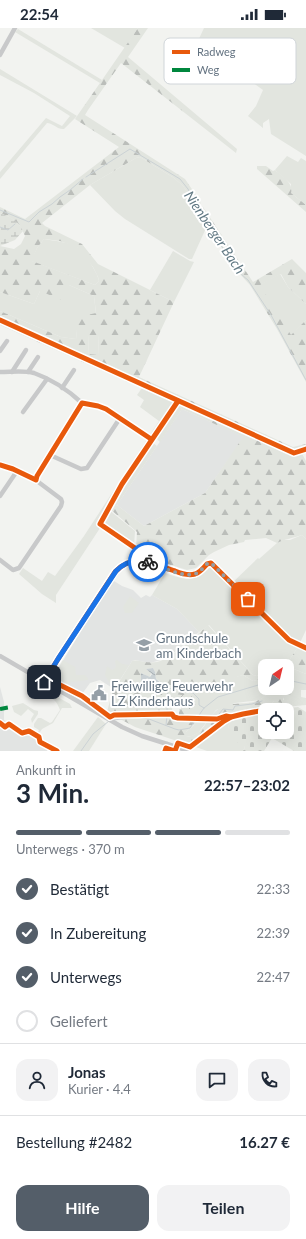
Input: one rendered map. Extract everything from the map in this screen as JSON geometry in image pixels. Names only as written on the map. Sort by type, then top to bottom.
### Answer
[{"type":"street","points":[[0,55],[15,28]]},
{"type":"street","points":[[0,351],[7,341]]},
{"type":"street","points":[[12,372],[26,350]]},
{"type":"street","points":[[28,372],[38,357]]},
{"type":"street","points":[[62,388],[74,370]]},
{"type":"street","points":[[0,372],[34,373],[62,388],[82,404],[102,407],[151,439]]},
{"type":"street","points":[[23,412],[47,379]]},
{"type":"street","points":[[34,479],[82,404]]},
{"type":"street","points":[[50,455],[81,469],[87,468],[120,418]]},
{"type":"street","points":[[0,465],[34,479],[60,497],[62,503],[22,566],[13,570],[0,560]]},
{"type":"street","points":[[0,496],[17,471]]},
{"type":"street","points":[[44,682],[115,572],[120,567],[128,563],[143,561],[186,575],[199,572],[210,563],[289,640],[306,648]]},
{"type":"street","points":[[0,656],[91,708],[114,723],[138,734],[189,751]]},
{"type":"street","points":[[165,751],[167,744]]},
{"type":"shaded area","points":[[182,409],[244,437],[205,493],[144,526],[117,505]]},
{"type":"shaded area","points":[[114,581],[133,590],[141,598],[146,595],[150,597],[152,595],[177,609],[199,632],[164,659],[150,663],[135,660],[132,661],[114,689],[100,680],[90,683],[82,694],[56,680],[55,674]]},
{"type":"shaded area","points":[[0,687],[4,702],[4,720],[22,730],[28,729],[36,734],[38,742],[48,749],[47,751],[0,751]]},
{"type":"green space","points":[[91,28],[138,28],[125,48]]},
{"type":"green space","points":[[138,28],[148,28],[128,57],[237,149],[236,153],[121,63],[85,115],[185,179],[200,201],[201,206],[199,209],[183,186],[174,178],[140,157],[90,185],[42,223],[45,226],[82,244],[98,264],[174,302],[139,377],[293,447],[306,444],[306,448],[300,450],[306,461],[306,539],[302,535],[277,543],[266,538],[245,540],[244,542],[229,545],[214,552],[196,568],[187,570],[142,556],[136,548],[137,532],[110,509],[117,505],[144,526],[205,493],[243,437],[182,409],[173,400],[132,384],[0,325],[0,311],[61,337],[76,339],[78,317],[96,313],[94,296],[69,285],[64,301],[40,291],[34,304],[0,292],[0,246],[14,249],[21,244],[25,236],[21,227],[16,221],[0,213],[0,207],[25,219],[119,147],[75,119]],"holes":[[[44,239],[60,241],[78,248],[93,267],[99,281],[95,285],[32,261],[37,248]],[[89,335],[99,335],[98,355],[88,354]]]},
{"type":"green space","points":[[204,28],[306,28],[306,156],[271,134],[269,119],[263,123],[263,128],[248,116],[256,106],[263,90],[255,84],[296,84],[296,38],[199,38]]},
{"type":"green space","points":[[18,29],[102,80],[100,83],[15,32]]},
{"type":"green space","points":[[0,69],[77,116],[64,129],[47,123],[0,179],[0,172],[46,118],[62,126],[70,116],[34,93],[0,75]]},
{"type":"green space","points":[[287,156],[298,162],[301,158],[306,161],[306,205],[291,193],[291,184],[275,170]]},
{"type":"green space","points":[[140,157],[174,178],[183,186],[199,209],[199,214],[207,226],[192,259],[189,259],[125,219],[115,211],[90,185]]},
{"type":"green space","points":[[257,166],[266,166],[273,171],[275,170],[284,177],[291,186],[291,193],[306,205],[306,212],[257,169]]},
{"type":"green space","points":[[203,207],[253,282],[292,259],[306,273],[306,304],[288,287],[281,274],[260,285],[291,335],[306,320],[306,382],[277,329],[250,285],[237,271],[201,213]]},
{"type":"green space","points":[[0,213],[16,222],[23,231],[15,240],[0,246]]},
{"type":"green space","points":[[44,239],[66,243],[80,249],[96,273],[99,281],[95,285],[31,261],[37,248]]},
{"type":"green space","points":[[173,251],[194,262],[174,302],[150,290]]},
{"type":"green space","points":[[280,274],[288,287],[306,304],[306,320],[291,336],[259,285]]},
{"type":"green space","points":[[69,285],[94,296],[96,314],[77,330],[76,339],[61,337],[0,311],[0,292],[34,304],[40,291]]},
{"type":"green space","points":[[89,334],[99,335],[98,355],[88,355]]},
{"type":"green space","points":[[142,388],[169,398],[182,409],[160,442],[157,439],[153,443],[157,446],[117,505],[109,510],[135,531],[134,546],[102,525],[56,595],[56,603],[42,594],[19,574],[23,568],[42,581],[48,572],[55,576],[84,536],[159,421],[140,407],[144,400],[137,395]]},
{"type":"green space","points":[[302,535],[306,539],[306,630],[298,647],[290,659],[258,659],[257,676],[253,675],[209,625],[199,632],[177,609],[152,595],[165,573],[184,578],[195,578],[211,566],[231,584],[258,558],[259,559],[277,543],[282,540],[290,540]]},
{"type":"green space","points":[[130,596],[139,603],[132,613],[125,613],[123,607]]},
{"type":"green space","points":[[208,625],[253,675],[258,675],[258,680],[253,681],[243,675],[210,685],[190,681],[181,682],[180,686],[195,693],[199,698],[202,708],[198,719],[186,732],[186,737],[192,736],[201,730],[213,714],[222,707],[233,704],[254,702],[260,700],[265,695],[289,695],[284,697],[282,703],[274,701],[272,703],[258,703],[258,710],[246,711],[231,716],[189,745],[135,727],[107,712],[112,693],[132,661],[157,662],[171,656]],"holes":[[[153,668],[156,679],[161,682],[157,683],[157,688],[147,687],[150,680],[147,678],[141,689],[142,673],[150,677],[151,673],[146,669]],[[196,697],[193,709],[179,709],[179,716],[175,716],[174,711],[172,711],[172,707]]]},
{"type":"green space","points":[[298,647],[306,650],[306,674],[294,669],[294,659],[290,659]]},
{"type":"green space","points":[[63,660],[75,667],[76,675],[85,675],[88,680],[71,682],[66,685],[56,680],[55,674]]},
{"type":"green space","points":[[117,660],[122,664],[129,665],[116,686],[110,684],[105,675],[107,666],[112,670],[114,669],[116,667],[115,661]]},
{"type":"green space","points":[[294,669],[306,674],[306,690],[301,690],[301,697],[306,698],[306,705],[294,706],[294,703],[272,703],[274,701],[284,700],[286,695],[294,695]]},
{"type":"green space","points":[[243,675],[253,681],[258,680],[258,695],[266,695],[260,700],[235,703],[216,710],[198,733],[186,737],[186,732],[194,725],[200,700],[194,692],[180,686],[181,682],[186,680],[204,685]]},
{"type":"green space","points":[[46,692],[70,704],[72,708],[62,708],[53,723],[42,729],[38,735],[39,730],[34,727],[34,724],[38,718],[50,723],[60,710],[55,701],[46,696]]},
{"type":"green space","points":[[175,694],[196,697],[193,709],[172,707]]},
{"type":"green space","points":[[23,703],[38,711],[38,714],[32,723],[31,719],[34,714],[28,709],[21,716],[14,712],[12,706]]},
{"type":"green space","points":[[298,707],[306,712],[306,751],[294,751],[274,739],[294,739],[294,708]]},
{"type":"green space","points":[[258,712],[258,739],[271,739],[264,751],[243,751],[245,747],[238,743],[228,727],[232,719]]},
{"type":"green space","points":[[98,717],[106,724],[89,751],[73,751]]},
{"type":"green space","points":[[232,719],[228,727],[245,747],[243,751],[207,751],[193,746],[222,724]]},
{"type":"water","points":[[153,668],[156,679],[161,683],[157,683],[156,689],[149,689],[147,687],[150,680],[147,678],[141,689],[141,673],[150,677],[152,674],[146,669]]},
{"type":"waterway","name":"Nienberger Bach","points":[[86,177],[130,149],[180,179],[200,208],[228,257],[235,267],[248,280],[271,315],[306,380]]},
{"type":"waterway","name":"Nienberger Bach","points":[[0,210],[29,222],[39,212],[52,204],[83,179]]},
{"type":"waterway","points":[[0,227],[8,230],[15,224]]},
{"type":"waterway","points":[[294,681],[306,684]]},
{"type":"waterway","points":[[161,682],[168,688]]},
{"type":"waterway","points":[[114,720],[136,717],[149,719],[179,730],[190,728],[204,708],[218,697],[258,685]]},
{"type":"waterway","points":[[167,711],[167,695],[169,689],[172,688],[193,693],[199,699],[199,705],[204,708]]},
{"type":"waterway","points":[[212,723],[223,709],[233,710],[235,706],[262,701]]},
{"type":"waterway","points":[[166,725],[167,716]]},
{"type":"waterway","points":[[81,751],[93,734],[109,721]]},
{"type":"marked path","points":[[0,709],[11,707]]},
{"type":"cycle path","points":[[0,320],[294,453],[306,449]]},
{"type":"cycle path","points":[[143,561],[135,548],[100,524],[122,484],[178,401]]},
{"type":"cycle path","points":[[0,465],[13,469],[36,480],[82,403],[106,409],[151,439]]},
{"type":"cycle path","points":[[44,682],[115,572],[129,562],[136,561],[144,561],[190,575],[201,571],[207,564],[211,563],[289,640],[306,648]]},
{"type":"cycle path","points":[[43,689],[48,691],[54,682],[82,696],[110,717],[114,715],[172,714],[174,717],[178,718],[217,719],[226,716],[231,717]]},
{"type":"cycle path","points":[[165,751],[166,748],[175,751],[178,743],[190,747],[231,717],[258,711]]},
{"type":"cycle path","points":[[0,723],[5,727],[9,724],[22,733],[29,731],[39,737],[40,742],[57,751]]},
{"type":"way so far","points":[[148,562],[186,575],[195,574],[202,570],[207,564],[211,563],[248,599]]},
{"type":"place","name":"Grundschule am Kinderbach","points":[[144,645]]},
{"type":"place","name":"Freiwillige Feuerwehr LZ Kinderhaus","points":[[99,693]]},
{"type":"route","points":[[44,682],[116,571],[124,564],[130,562],[139,560],[148,562]]}]
